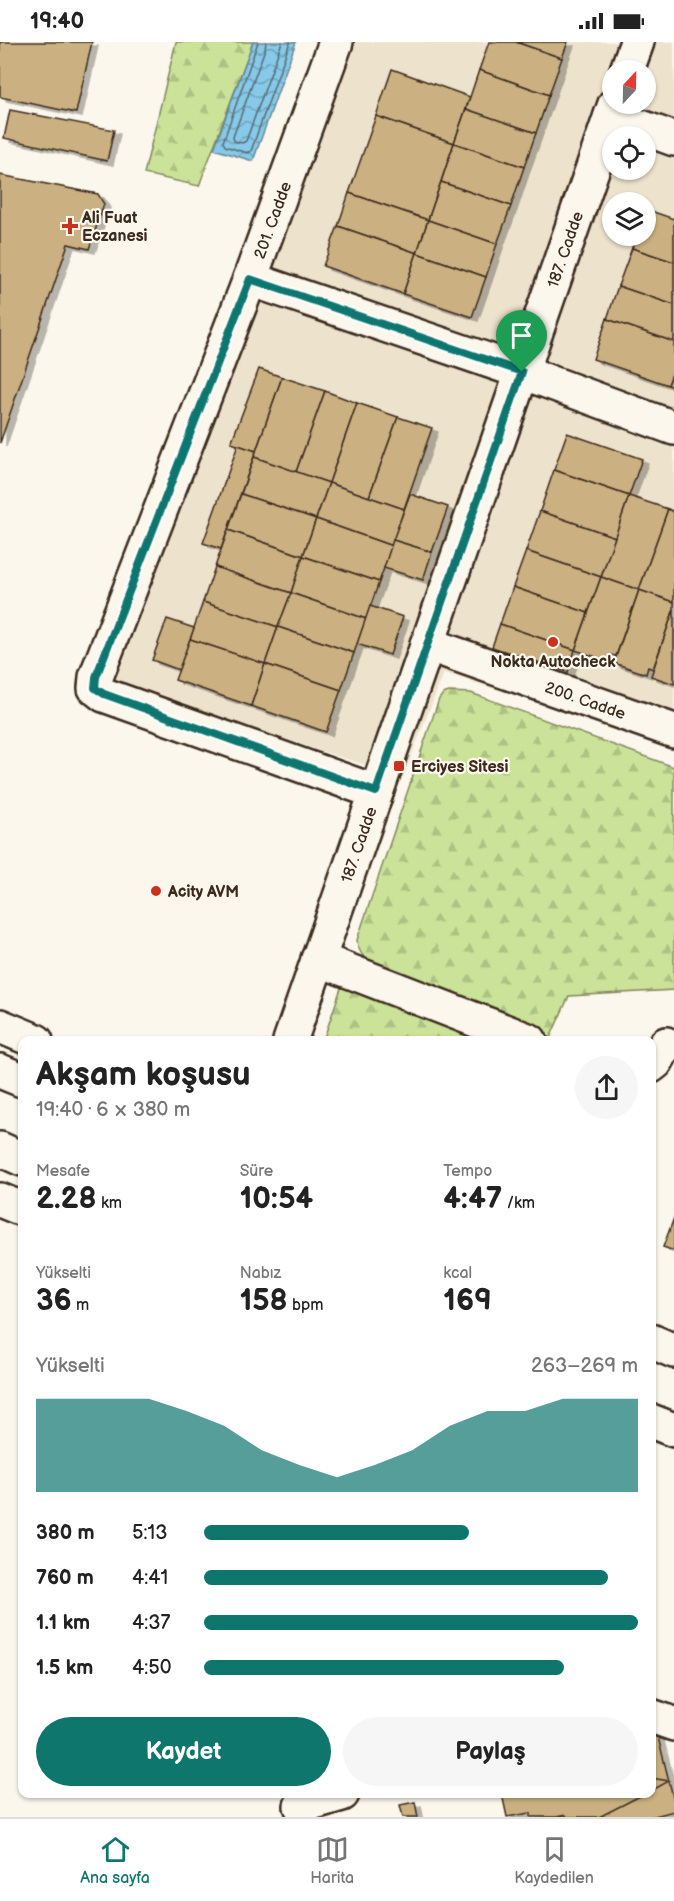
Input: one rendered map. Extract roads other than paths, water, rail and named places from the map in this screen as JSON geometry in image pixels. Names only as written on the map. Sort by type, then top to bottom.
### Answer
[{"type":"main road","name":"201. Cadde","points":[[336,42],[250,279],[100,666],[95,688],[104,694],[376,792]]},
{"type":"main road","points":[[631,60],[637,42]]},
{"type":"main road","name":"187. Cadde","points":[[292,1036],[612,114]]},
{"type":"main road","points":[[621,114],[674,139]]},
{"type":"main road","points":[[250,279],[522,372],[674,428]]},
{"type":"main road","name":"200. Cadde","points":[[428,644],[674,731]]},
{"type":"main road","points":[[318,960],[517,1036]]},
{"type":"main road","points":[[0,1026],[24,1036]]},
{"type":"main road","points":[[0,1071],[18,1078]]},
{"type":"main road","points":[[0,1149],[18,1157]]},
{"type":"main road","points":[[0,1200],[18,1207]]},
{"type":"main road","points":[[656,1343],[674,1351]]},
{"type":"main road","points":[[656,1422],[674,1430]]},
{"type":"main road","points":[[656,1718],[674,1724]]},
{"type":"main road","points":[[303,1808],[331,1798]]},
{"type":"water","points":[[253,42],[296,42],[253,161],[214,149]]},
{"type":"place","name":"Ali Fuat Eczanesi","points":[[70,226]]},
{"type":"place","name":"Nokta Autocheck","points":[[553,642]]},
{"type":"place","name":"Erciyes Sitesi","points":[[399,766]]},
{"type":"place","name":"Acity AVM","points":[[156,891]]}]
